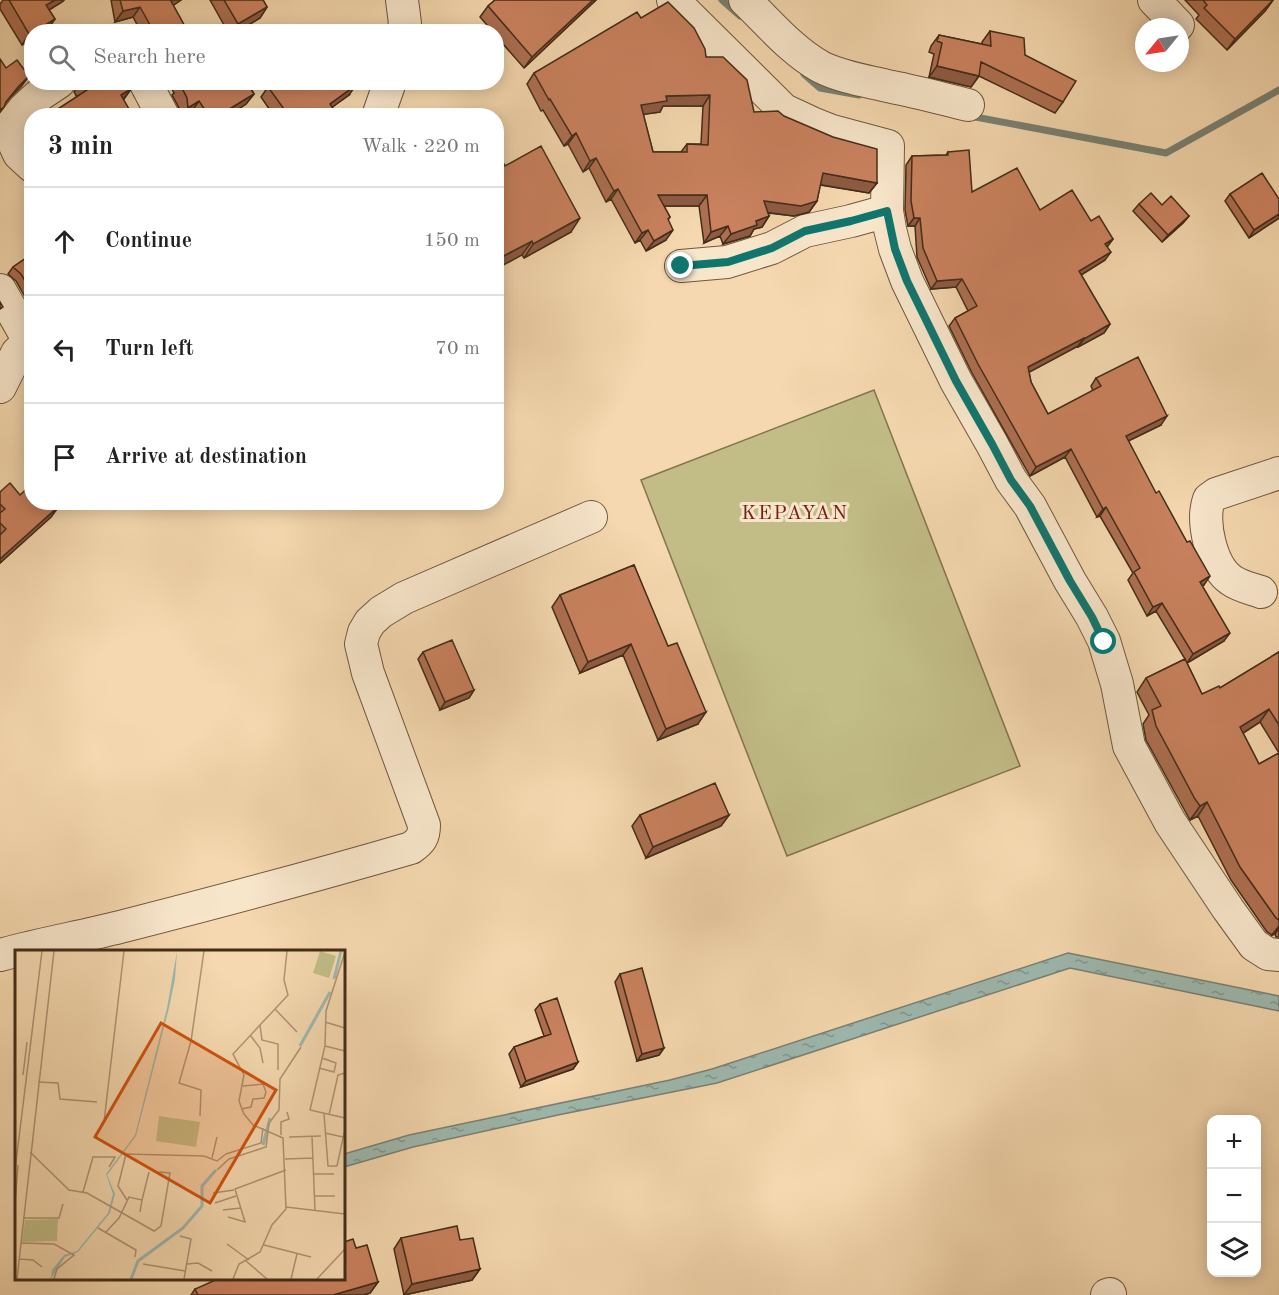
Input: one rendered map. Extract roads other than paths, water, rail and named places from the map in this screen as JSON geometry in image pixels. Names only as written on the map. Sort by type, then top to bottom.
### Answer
[{"type":"street","points":[[402,0],[405,24]]},
{"type":"street","points":[[673,0],[784,110],[832,131],[888,146],[887,211],[895,249],[907,281],[956,381],[1011,480],[1030,506],[1104,642],[1117,684],[1129,746],[1170,822],[1234,918],[1254,945],[1268,954],[1279,955]]},
{"type":"street","points":[[745,0],[786,41],[822,67],[858,80],[968,105]]},
{"type":"street","points":[[1154,0],[1171,18]]},
{"type":"street","points":[[25,108],[47,90]]},
{"type":"street","points":[[149,90],[159,108]]},
{"type":"street","points":[[381,108],[387,90]]},
{"type":"street","points":[[24,109],[12,124],[12,140],[24,159]]},
{"type":"street","points":[[681,266],[728,262],[772,248],[805,231],[887,211]]},
{"type":"street","points":[[0,290],[24,330]]},
{"type":"street","points":[[0,387],[17,353],[24,346]]},
{"type":"street","points":[[1261,592],[1232,581],[1221,572],[1214,558],[1205,509],[1209,499],[1216,494],[1279,473]]},
{"type":"street","points":[[17,950],[118,927],[336,870],[411,848],[419,843],[424,836],[424,825],[368,673],[361,644],[364,632],[370,622],[381,612],[404,598],[591,517]]},
{"type":"street","points":[[0,955],[15,951]]},
{"type":"water","points":[[1068,953],[1279,996],[1279,1011],[1070,968],[717,1083],[413,1147],[345,1167],[345,1154],[409,1135],[670,1080],[712,1069]]},
{"type":"waterway","points":[[722,0],[740,16]]},
{"type":"waterway","points":[[804,74],[820,88],[859,95]]},
{"type":"waterway","points":[[970,116],[1166,153],[1279,90]]},
{"type":"district","name":"KEPAYAN","points":[[795,514]]}]
